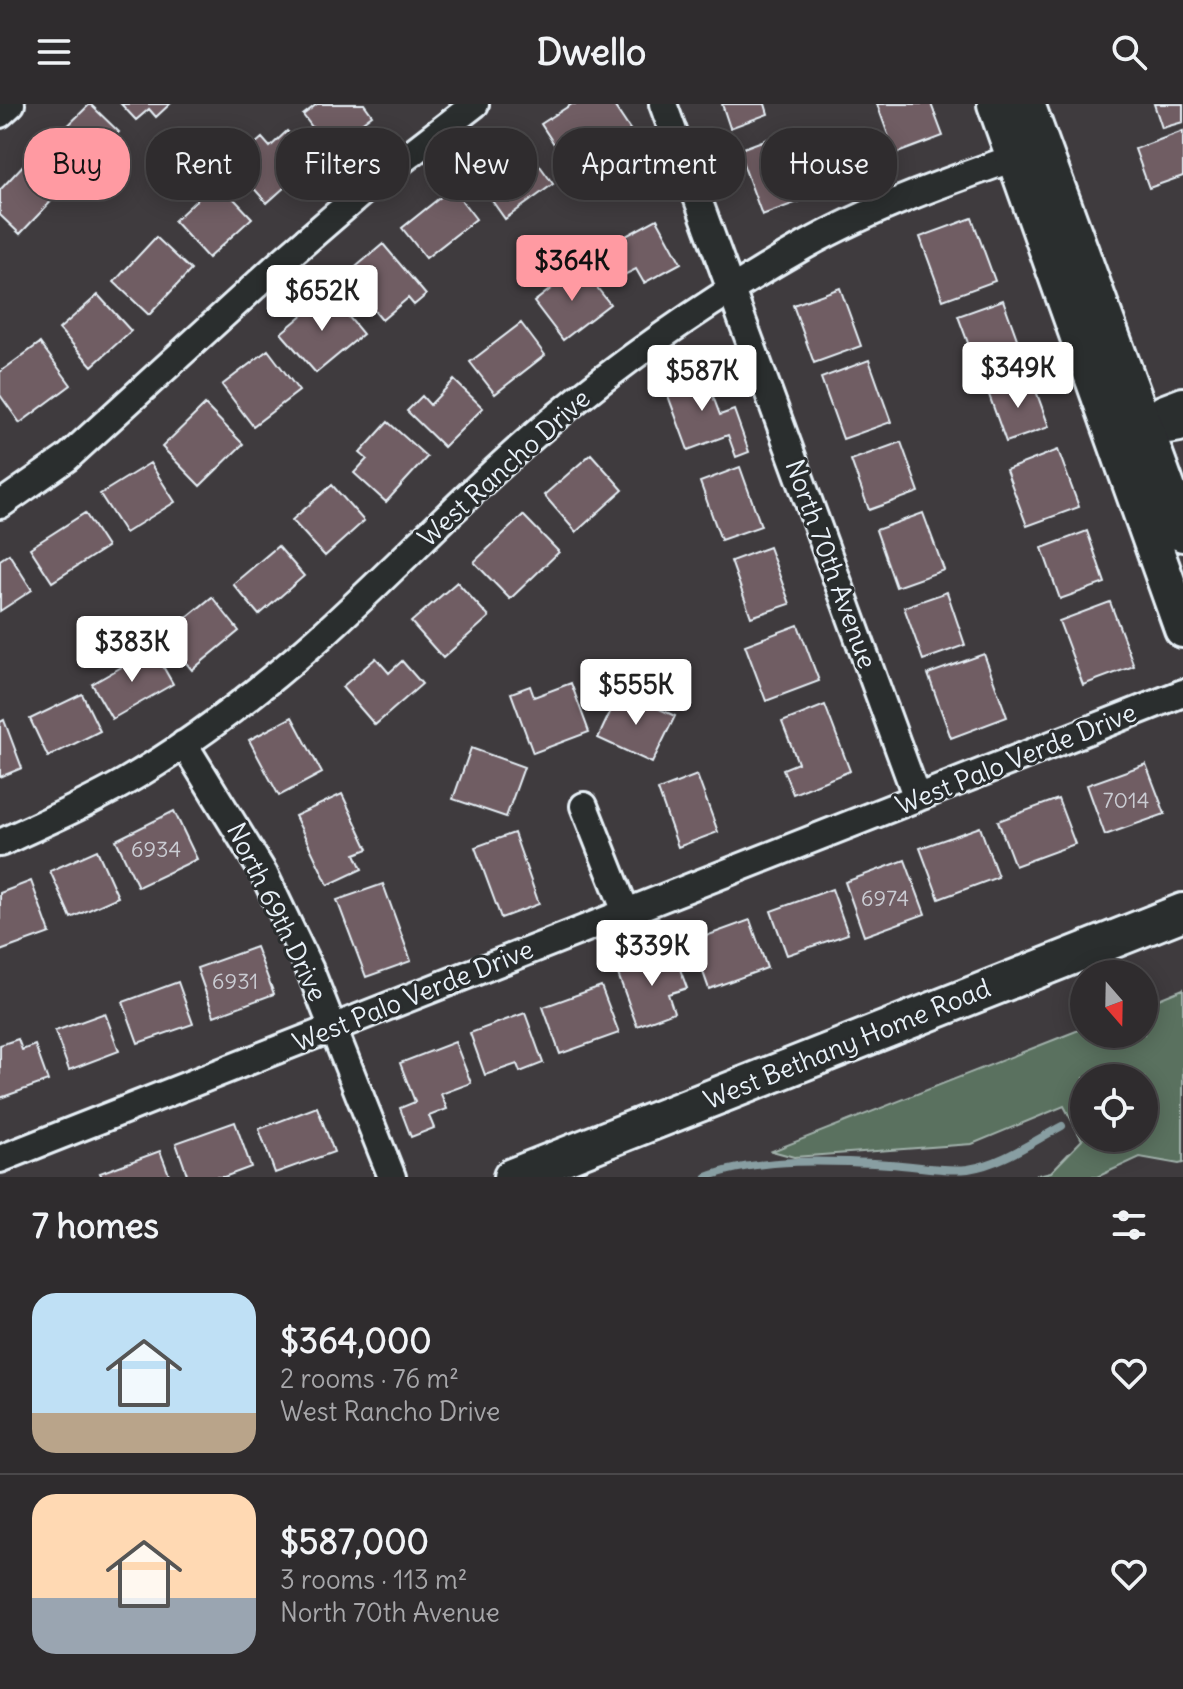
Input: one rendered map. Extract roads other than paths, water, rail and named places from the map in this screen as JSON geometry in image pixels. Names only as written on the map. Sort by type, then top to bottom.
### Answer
[{"type":"street","points":[[0,114],[11,104]]},
{"type":"street","points":[[0,505],[67,458],[278,265],[374,182],[475,104]]},
{"type":"street","name":"North 70th Avenue","points":[[663,104],[917,798]]},
{"type":"street","points":[[996,104],[1028,152],[1130,434],[1183,629]]},
{"type":"street","points":[[1026,104],[1028,152]]},
{"type":"street","name":"West Rancho Drive","points":[[0,843],[69,812],[125,782],[234,707],[316,640],[550,422],[633,358],[732,290],[807,244],[884,208],[1028,152]]},
{"type":"street","points":[[1130,434],[1162,409],[1183,401]]},
{"type":"street","points":[[1130,434],[1183,427]]},
{"type":"street","points":[[1130,434],[1183,533]]},
{"type":"street","name":"West Palo Verde Drive","points":[[0,1159],[1183,693]]},
{"type":"street","name":"North 69th Drive","points":[[184,744],[264,874],[310,970],[392,1177]]},
{"type":"street","points":[[584,806],[626,912]]},
{"type":"street","name":"West Bethany Home Road","points":[[512,1177],[1183,912]]},
{"type":"waterway","points":[[707,1177],[750,1166],[797,1162],[968,1169],[1005,1157],[1062,1126]]}]
